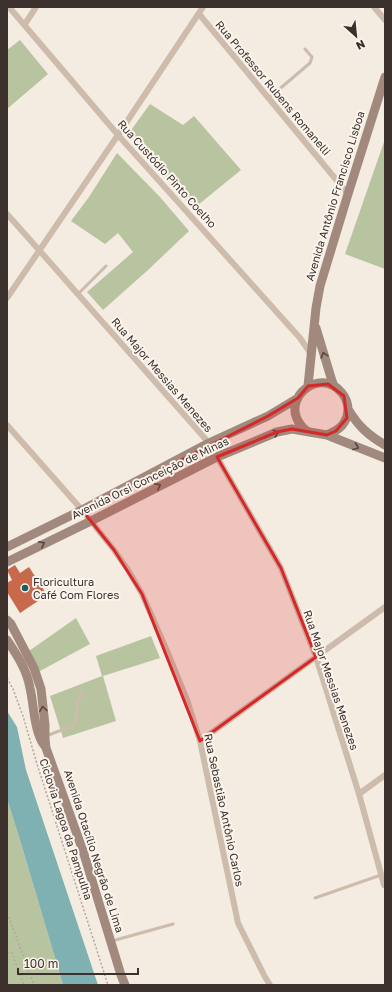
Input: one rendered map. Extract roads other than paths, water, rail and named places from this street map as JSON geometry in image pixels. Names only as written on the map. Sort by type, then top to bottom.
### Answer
[{"type":"street","name":"Rua Custódio Pinto Coelho","points":[[9,7],[118,135],[300,338],[311,354]]},
{"type":"street","points":[[25,24],[36,7]]},
{"type":"street","points":[[7,298],[203,7]]},
{"type":"street","points":[[374,7],[385,20]]},
{"type":"street","name":"Rua Professor Rubens Romanelli","points":[[199,14],[348,194]]},
{"type":"street","name":"Avenida Antônio Francisco Lisboa","points":[[308,386],[314,323],[320,286],[385,77]]},
{"type":"street","name":"Rua Major Messias Menezes","points":[[7,214],[209,444],[281,568],[316,657],[359,794],[384,885]]},
{"type":"street","name":"Avenida Antônio Francisco Lisboa","points":[[314,323],[334,386]]},
{"type":"street","points":[[327,435],[336,432],[347,418],[347,402],[340,390],[334,386],[321,383],[308,386],[298,398],[295,406],[296,416],[306,431],[327,435],[385,458]]},
{"type":"street","name":"Avenida Orsi Conceição de Minas","points":[[7,547],[209,444],[268,416],[298,398]]},
{"type":"street","points":[[348,409],[356,422],[365,432],[385,445]]},
{"type":"street","name":"Rua Sebastião Antônio Carlos","points":[[7,425],[91,521],[118,555],[142,594],[187,700],[200,740],[238,922],[270,985]]},
{"type":"street","name":"Avenida Orsi Conceição de Minas","points":[[7,562],[91,521],[217,456],[277,432],[292,429],[306,431]]},
{"type":"street","points":[[200,740],[385,607]]},
{"type":"street","name":"Avenida Otacílio Negrão de Lima","points":[[7,620],[11,624],[34,668],[41,688],[46,748],[83,851],[110,941],[121,975],[126,985]]},
{"type":"street","name":"Avenida Otacílio Negrão de Lima","points":[[7,640],[23,666],[30,686],[40,740],[46,748]]},
{"type":"street","points":[[359,794],[385,776]]},
{"type":"lane","points":[[268,98],[310,63],[312,58],[305,49]]},
{"type":"lane","points":[[78,294],[106,266]]},
{"type":"lane","points":[[45,736],[72,726],[76,722],[77,702],[84,691]]},
{"type":"lane","points":[[315,898],[381,875]]},
{"type":"lane","points":[[110,941],[173,924]]},
{"type":"water","points":[[7,711],[17,727],[26,770],[98,985],[63,985],[7,799]]},
{"type":"place","name":"Floricultura Café Com Flores","points":[[25,588]]}]
